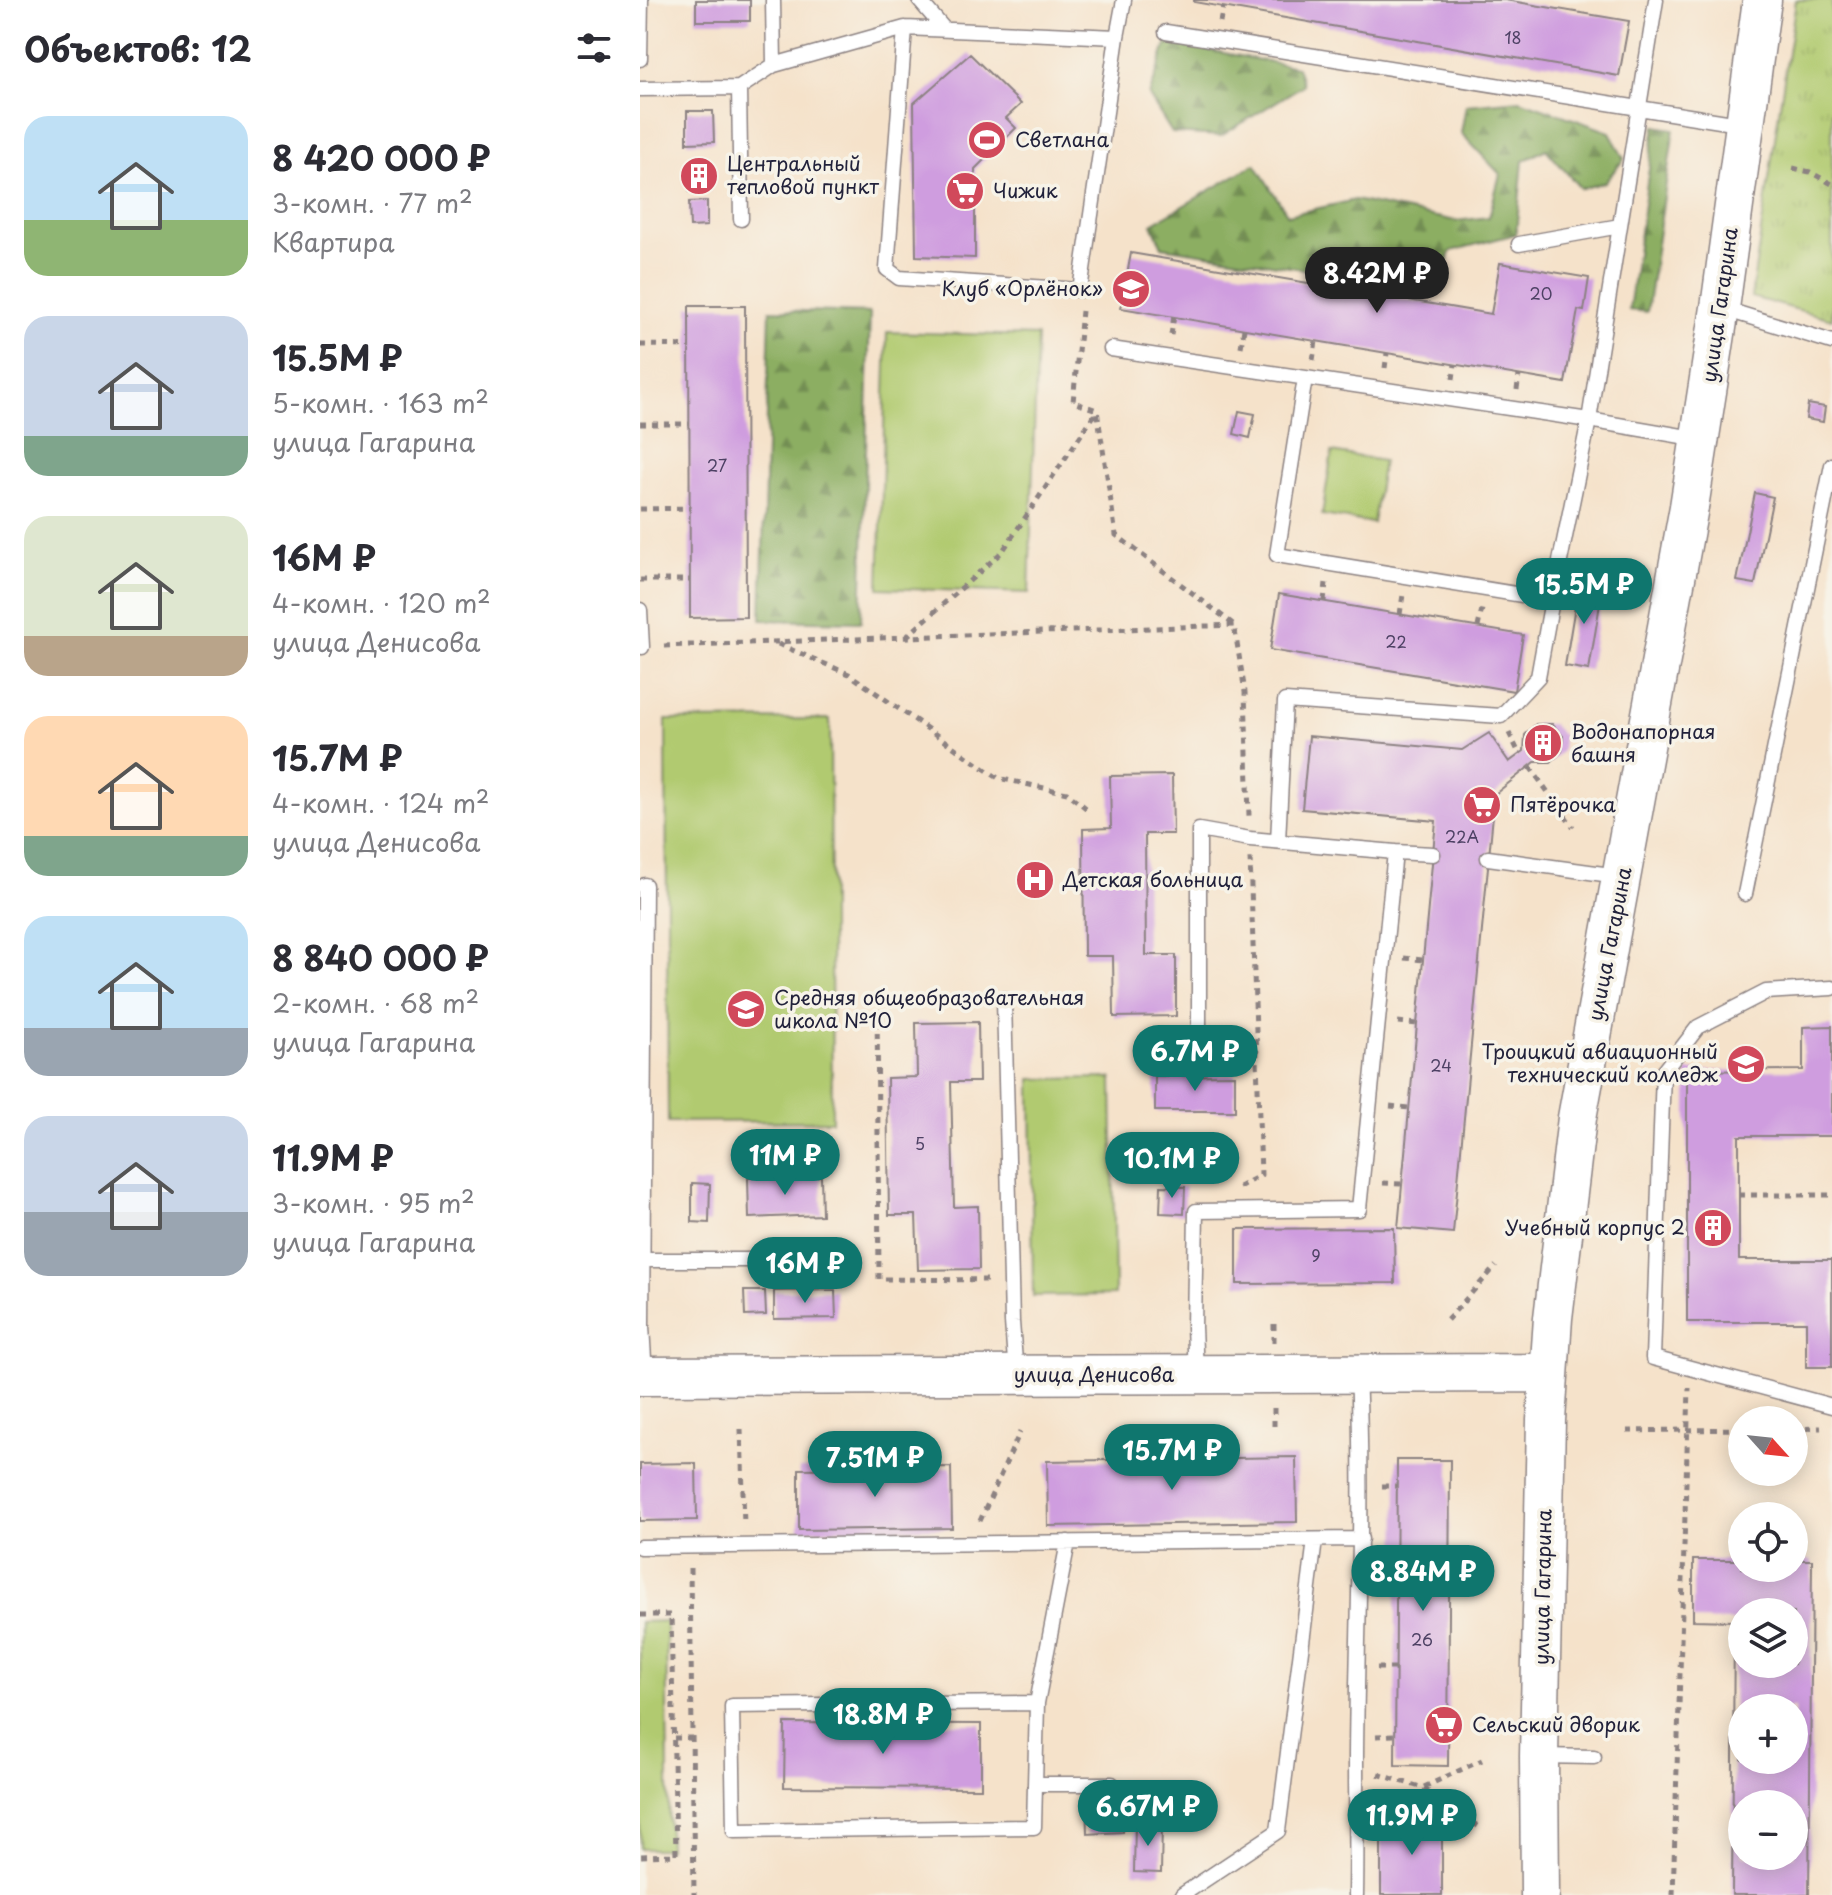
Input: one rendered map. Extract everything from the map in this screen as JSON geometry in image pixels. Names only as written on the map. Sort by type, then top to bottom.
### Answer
[{"type":"main road","name":"улица Гагарина","points":[[1540,1895],[1539,1756],[1546,1436],[1553,1318],[1577,1118],[1689,507],[1762,0]]},
{"type":"main road","name":"улица Денисова","points":[[643,1376],[1549,1373]]},
{"type":"lane","points":[[640,59],[641,0]]},
{"type":"lane","points":[[773,0],[774,65]]},
{"type":"lane","points":[[919,0],[944,29]]},
{"type":"lane","points":[[905,28],[887,269],[899,278],[1080,290],[1124,0]]},
{"type":"lane","points":[[1278,841],[1285,701],[1501,716],[1538,677],[1589,420],[1656,0]]},
{"type":"lane","points":[[640,89],[739,88],[774,65],[905,28],[1117,37]]},
{"type":"lane","points":[[1166,32],[1746,125]]},
{"type":"lane","points":[[739,88],[741,219]]},
{"type":"lane","points":[[1519,244],[1620,226]]},
{"type":"lane","points":[[1720,308],[1832,342]]},
{"type":"lane","points":[[1111,349],[1699,439]]},
{"type":"lane","points":[[1305,378],[1277,555],[1552,600]]},
{"type":"lane","points":[[1745,894],[1832,465]]},
{"type":"lane","points":[[640,610],[642,647]]},
{"type":"lane","points":[[1199,1041],[1199,830],[1250,839],[1433,854]]},
{"type":"lane","points":[[1196,1375],[1196,1211],[1359,1209],[1395,852]]},
{"type":"lane","points":[[1488,858],[1623,877]]},
{"type":"lane","points":[[643,1376],[645,885]]},
{"type":"lane","points":[[1832,988],[1766,992],[1698,1027],[1663,1072],[1653,1358],[1832,1406]]},
{"type":"lane","points":[[1004,999],[1016,1375]]},
{"type":"lane","points":[[643,1260],[817,1260]]},
{"type":"lane","points":[[1356,1895],[1361,1539],[1358,1374]]},
{"type":"lane","points":[[640,1547],[1361,1539]]},
{"type":"lane","points":[[1182,1895],[1278,1831],[1315,1540]]},
{"type":"lane","points":[[1037,1703],[732,1706],[734,1831],[1034,1827],[1037,1703],[1068,1542]]},
{"type":"lane","points":[[1539,1756],[1594,1757]]},
{"type":"lane","points":[[1035,1784],[1112,1784]]},
{"type":"path","points":[[1793,168],[1810,172],[1832,184]]},
{"type":"path","points":[[1080,290],[1083,319],[1073,402],[1097,410]]},
{"type":"path","points":[[640,345],[689,346]]},
{"type":"path","points":[[1097,410],[1116,535],[1234,625],[1245,692],[1261,1175],[1196,1211]]},
{"type":"path","points":[[905,637],[1002,552],[1097,410]]},
{"type":"path","points":[[640,424],[689,424]]},
{"type":"path","points":[[640,509],[689,508]]},
{"type":"path","points":[[640,580],[690,580]]},
{"type":"path","points":[[642,647],[1234,625]]},
{"type":"path","points":[[773,642],[849,674],[998,778],[1067,793],[1091,812]]},
{"type":"path","points":[[1530,767],[1573,827]]},
{"type":"path","points":[[1004,999],[877,997],[879,1279],[1012,1280]]},
{"type":"path","points":[[1739,1195],[1832,1195]]},
{"type":"path","points":[[1447,1320],[1496,1266]]},
{"type":"path","points":[[1673,1895],[1690,1368]]},
{"type":"path","points":[[1808,1429],[1832,1428]]},
{"type":"path","points":[[741,1429],[744,1546]]},
{"type":"path","points":[[1627,1431],[1728,1429]]},
{"type":"path","points":[[970,1543],[1020,1432]]},
{"type":"path","points":[[690,1546],[694,1895]]},
{"type":"path","points":[[640,1615],[671,1615],[676,1855],[640,1856]]},
{"type":"path","points":[[674,1738],[692,1738]]},
{"type":"path","points":[[1423,1788],[1482,1760]]},
{"type":"path","points":[[1357,1767],[1423,1788],[1482,1829]]},
{"type":"green space","points":[[1796,0],[1832,0],[1832,319],[1751,297]]},
{"type":"green space","points":[[1167,42],[1297,67],[1303,85],[1221,136],[1172,133],[1149,96]]},
{"type":"green space","points":[[1520,100],[1610,132],[1624,159],[1605,182],[1581,189],[1546,149],[1523,161],[1516,234],[1451,251],[1438,290],[1162,247],[1152,224],[1255,164],[1288,215],[1355,200],[1456,221],[1489,217],[1500,174],[1461,133],[1466,105]]},
{"type":"green space","points":[[1655,126],[1674,129],[1647,312],[1629,310]]},
{"type":"green space","points":[[770,310],[870,313],[861,622],[761,620]]},
{"type":"green space","points":[[887,332],[1037,336],[1029,593],[879,588]]},
{"type":"green space","points":[[1332,452],[1383,461],[1373,523],[1322,515]]},
{"type":"green space","points":[[830,719],[832,1121],[668,1122],[666,720]]},
{"type":"green space","points":[[1112,1078],[1115,1295],[1033,1296],[1031,1079]]},
{"type":"green space","points":[[666,1621],[669,1849],[640,1849],[640,1622]]},
{"type":"building","points":[[696,0],[750,0],[750,21],[696,21]]},
{"type":"building","points":[[1194,0],[1505,0],[1629,21],[1619,76]]},
{"type":"building","points":[[970,54],[1021,104],[1006,118],[1016,128],[975,169],[975,258],[916,256],[914,103]]},
{"type":"building","points":[[687,111],[713,111],[714,142],[687,143]]},
{"type":"building","name":"Центральный тепловой пункт","points":[[689,161],[710,161],[710,191],[689,192]]},
{"type":"building","points":[[707,201],[707,226],[690,227],[689,202]]},
{"type":"building","points":[[1131,253],[1491,314],[1500,263],[1589,278],[1584,311],[1578,310],[1565,383],[1121,308]]},
{"type":"building","points":[[689,306],[745,306],[746,617],[690,618]]},
{"type":"building","points":[[1808,404],[1825,407],[1823,422],[1806,419]]},
{"type":"building","points":[[1239,411],[1255,414],[1250,438],[1234,434]]},
{"type":"building","points":[[1755,493],[1773,497],[1755,584],[1737,581]]},
{"type":"building","points":[[1579,582],[1603,586],[1589,670],[1565,666]]},
{"type":"building","points":[[1279,594],[1523,635],[1514,691],[1270,650]]},
{"type":"building","points":[[1536,724],[1552,724],[1563,736],[1562,751],[1551,762],[1535,762],[1495,794],[1453,1233],[1398,1228],[1436,821],[1302,809],[1309,736],[1462,750],[1489,733],[1509,762],[1524,751],[1525,735]]},
{"type":"building","points":[[1172,775],[1173,834],[1145,834],[1146,955],[1176,955],[1176,1016],[1114,1017],[1113,956],[1084,956],[1083,829],[1111,828],[1110,776]]},
{"type":"building","points":[[978,1022],[979,1082],[951,1082],[954,1207],[978,1206],[979,1269],[918,1270],[916,1215],[889,1215],[887,1078],[917,1077],[916,1023]]},
{"type":"building","name":"Учебный корпус 2","points":[[1832,1026],[1832,1136],[1739,1136],[1739,1260],[1832,1260],[1832,1367],[1806,1367],[1806,1322],[1687,1322],[1687,1071],[1803,1070],[1803,1027]]},
{"type":"building","points":[[1235,1075],[1235,1111],[1155,1111],[1155,1076]]},
{"type":"building","points":[[821,1176],[822,1215],[749,1218],[748,1178]]},
{"type":"building","points":[[692,1183],[710,1184],[709,1223],[692,1222]]},
{"type":"building","points":[[1161,1186],[1185,1187],[1184,1214],[1160,1213]]},
{"type":"building","points":[[1394,1228],[1395,1283],[1237,1284],[1237,1229]]},
{"type":"building","points":[[835,1290],[836,1318],[774,1319],[774,1291]]},
{"type":"building","points":[[744,1291],[765,1291],[766,1315],[745,1316]]},
{"type":"building","points":[[1296,1457],[1297,1522],[1048,1526],[1047,1461]]},
{"type":"building","points":[[1397,1460],[1450,1460],[1448,1766],[1395,1765]]},
{"type":"building","points":[[696,1463],[697,1520],[640,1521],[640,1464]]},
{"type":"building","points":[[951,1467],[952,1528],[799,1530],[799,1469]]},
{"type":"building","points":[[1693,1560],[1728,1560],[1728,1582],[1808,1582],[1808,1560],[1812,1560],[1809,1895],[1732,1895],[1732,1870],[1808,1870],[1808,1790],[1733,1790],[1733,1774],[1808,1774],[1808,1694],[1733,1694],[1734,1678],[1808,1678],[1808,1598],[1728,1598],[1728,1621],[1693,1620]]},
{"type":"building","points":[[785,1723],[981,1724],[981,1788],[784,1787]]},
{"type":"building","points":[[1144,1783],[1169,1784],[1168,1797],[1143,1796]]},
{"type":"building","points":[[1122,1799],[1123,1832],[1087,1834],[1086,1800]]},
{"type":"building","points":[[1442,1818],[1442,1895],[1381,1895],[1381,1819]]},
{"type":"building","points":[[1135,1823],[1162,1823],[1161,1873],[1134,1872]]},
{"type":"place","name":"Светлана","points":[[987,140]]},
{"type":"place","name":"Центральный тепловой пункт","points":[[699,176]]},
{"type":"place","name":"Чижик","points":[[965,191]]},
{"type":"place","name":"Клуб «Орлёнок»","points":[[1131,289]]},
{"type":"place","name":"Водонапорная башня","points":[[1543,743]]},
{"type":"place","name":"Пятёрочка","points":[[1482,805]]},
{"type":"place","name":"Детская больница","points":[[1035,880]]},
{"type":"place","name":"Средняя общеобразовательная школа №10","points":[[746,1009]]},
{"type":"place","name":"Троицкий авиационный технический колледж","points":[[1746,1064]]},
{"type":"place","name":"Учебный корпус 2","points":[[1713,1228]]},
{"type":"place","name":"Сельский дворик","points":[[1444,1725]]}]
